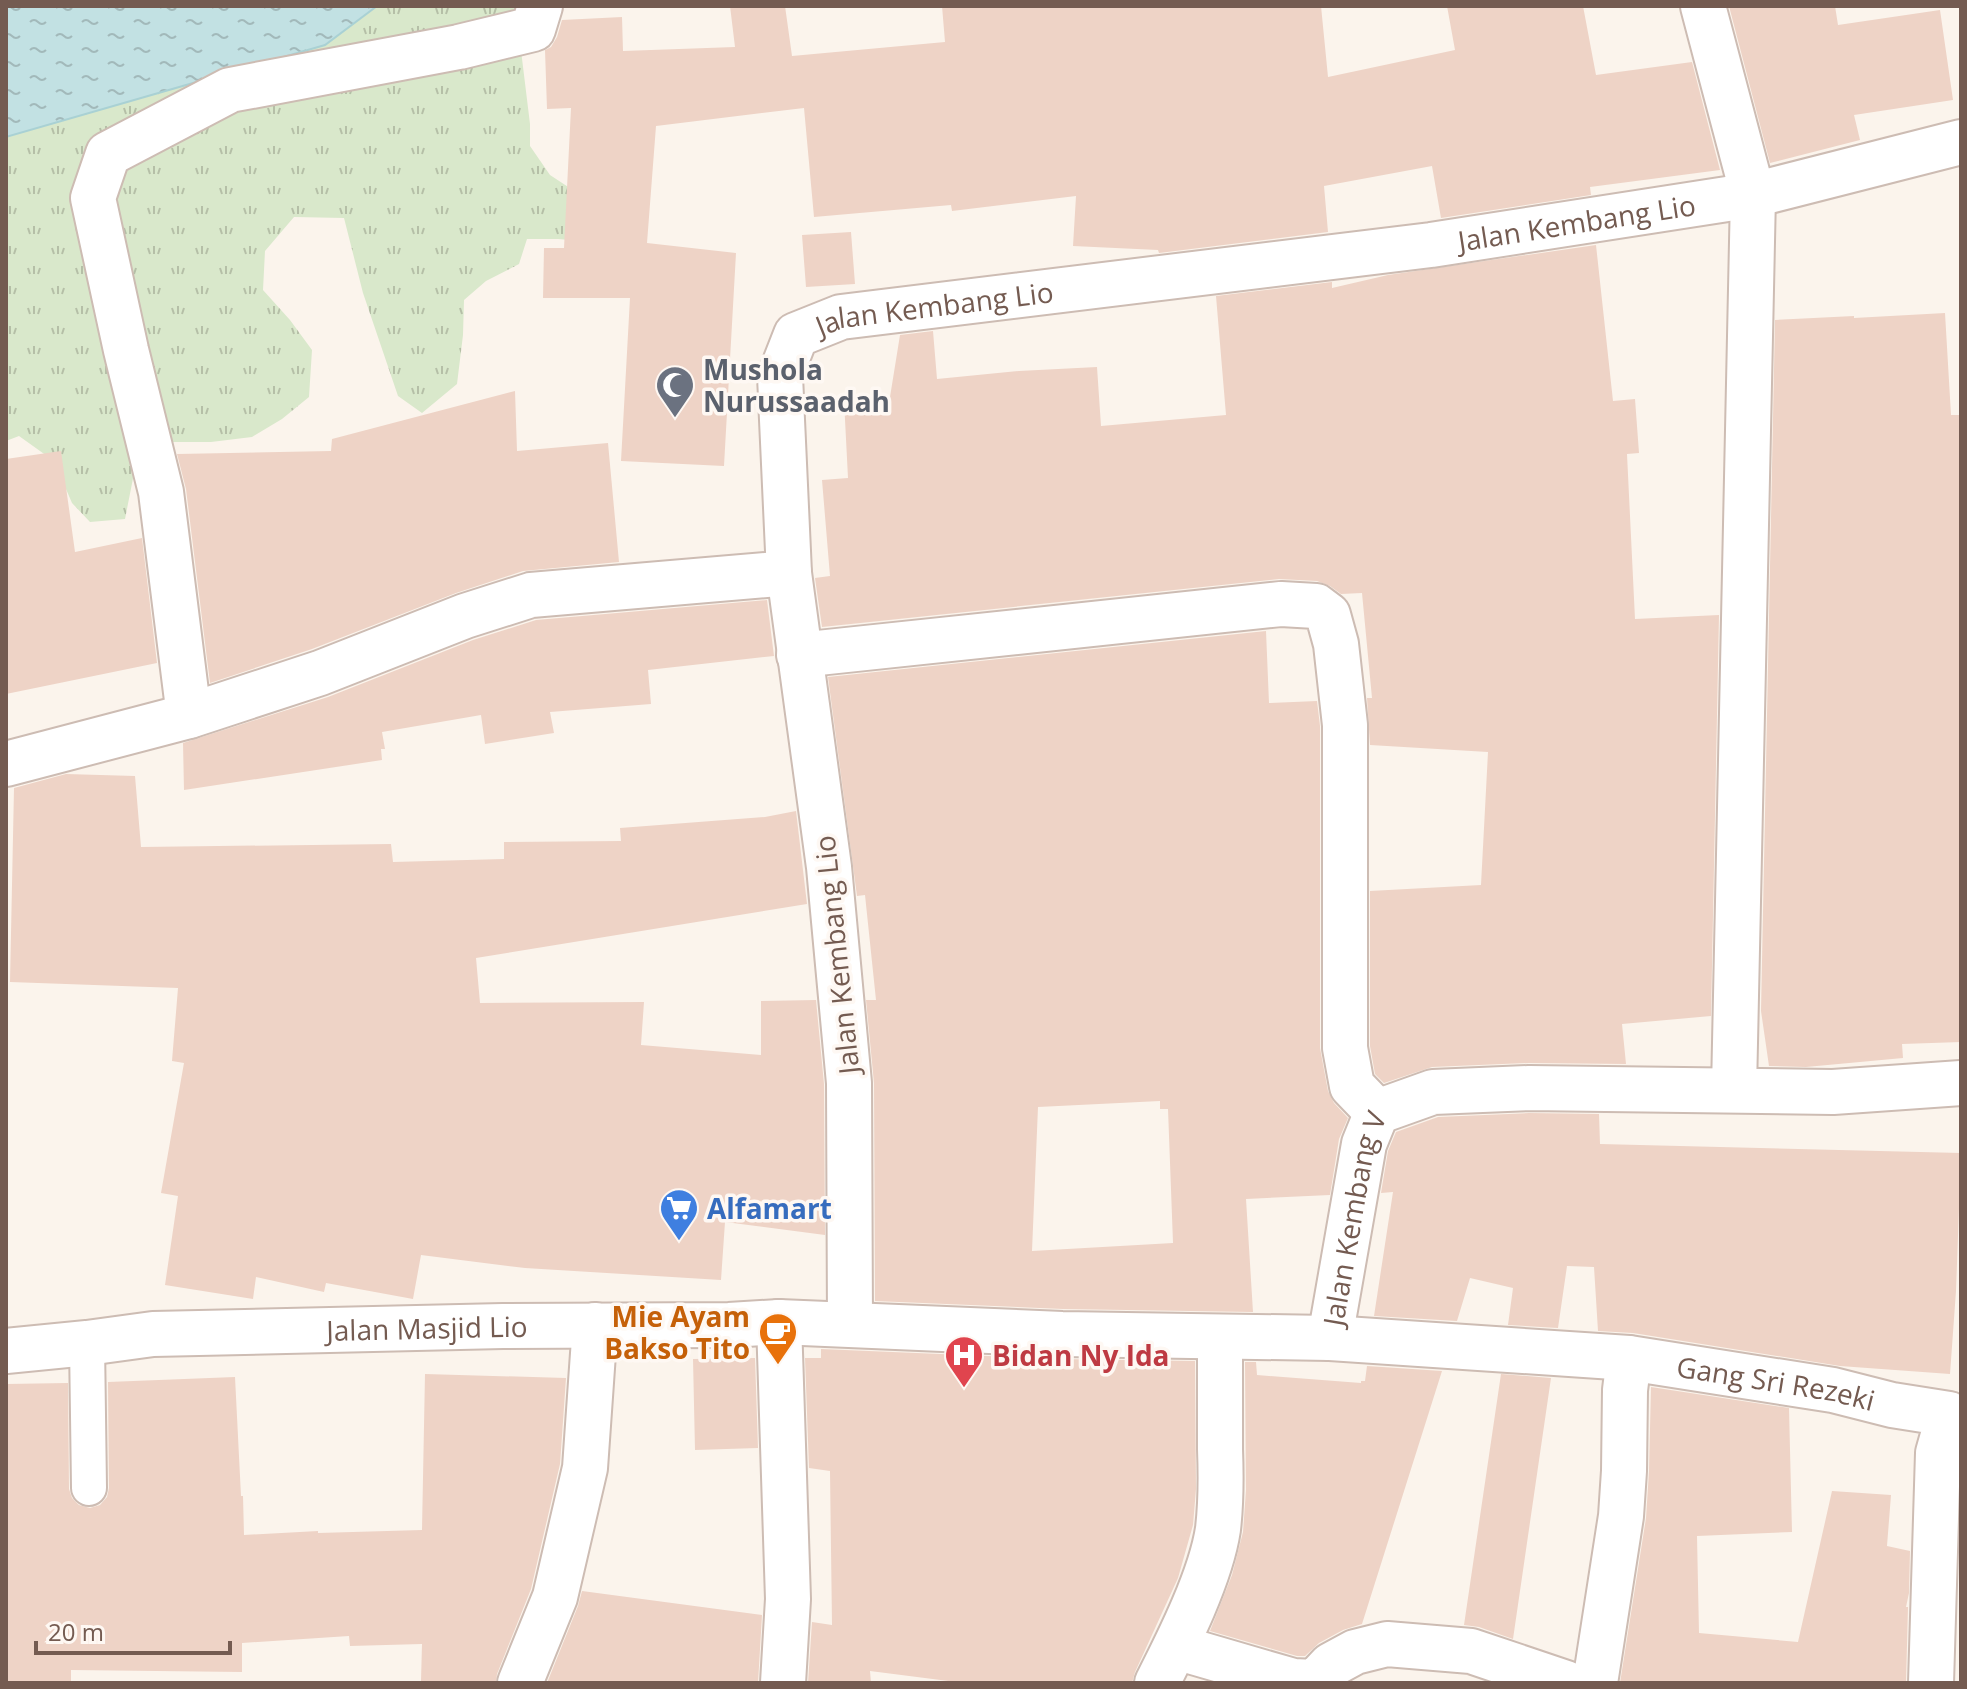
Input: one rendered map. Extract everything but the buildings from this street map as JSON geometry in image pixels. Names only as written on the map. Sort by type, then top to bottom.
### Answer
[{"type":"street","points":[[189,716],[161,492],[93,198],[108,154],[230,90],[459,47],[533,29],[540,6]]},
{"type":"street","points":[[1703,6],[1753,195],[1734,1090]]},
{"type":"street","name":"Jalan Kembang Lio","points":[[850,1324],[849,1083],[829,867],[789,573],[780,376],[796,335],[841,317],[1431,245],[1753,195],[1961,142]]},
{"type":"street","points":[[6,764],[189,716],[320,673],[465,616],[531,595],[789,573]]},
{"type":"street","points":[[799,655],[1281,604],[1316,606],[1328,615],[1336,644],[1345,725],[1345,1048],[1352,1086],[1377,1112]]},
{"type":"street","name":"Jalan Kembang V","points":[[850,1324],[1062,1334],[1330,1338],[1364,1144],[1377,1112],[1433,1092],[1529,1088],[1833,1092],[1961,1083]]},
{"type":"street","points":[[779,1322],[788,1599],[783,1683]]},
{"type":"street","name":"Jalan Masjid Lio","points":[[6,1351],[153,1334],[779,1322],[850,1324]]},
{"type":"street","points":[[520,1683],[555,1597],[585,1468],[595,1325]]},
{"type":"street","points":[[1220,1338],[1221,1472],[1218,1529],[1211,1557],[1166,1665],[1315,1682],[1331,1665],[1355,1652],[1387,1644],[1471,1651],[1566,1683]]},
{"type":"street","name":"Gang Sri Rezeki","points":[[1330,1338],[1629,1358],[1833,1390],[1892,1405],[1955,1415],[1938,1453],[1931,1683]]},
{"type":"street","points":[[1595,1683],[1621,1516],[1629,1358]]},
{"type":"lane","points":[[87,1343],[89,1488]]},
{"type":"green space","points":[[377,6],[522,6],[519,34],[530,146],[550,175],[591,202],[593,242],[527,239],[519,264],[486,281],[464,300],[457,384],[422,413],[398,396],[363,293],[344,218],[294,217],[265,251],[263,290],[312,350],[309,397],[282,419],[252,437],[211,442],[159,442],[139,448],[125,519],[90,522],[72,503],[54,461],[19,436],[6,441],[6,137],[325,45]]},
{"type":"water","points":[[6,6],[377,6],[325,45],[6,137]]},
{"type":"place","name":"Mushola Nurussaadah","points":[[675,419]]},
{"type":"place","name":"Alfamart","points":[[679,1242]]},
{"type":"place","name":"Mie Ayam Bakso Tito","points":[[778,1366]]},
{"type":"place","name":"Bidan Ny Ida","points":[[964,1389]]}]
